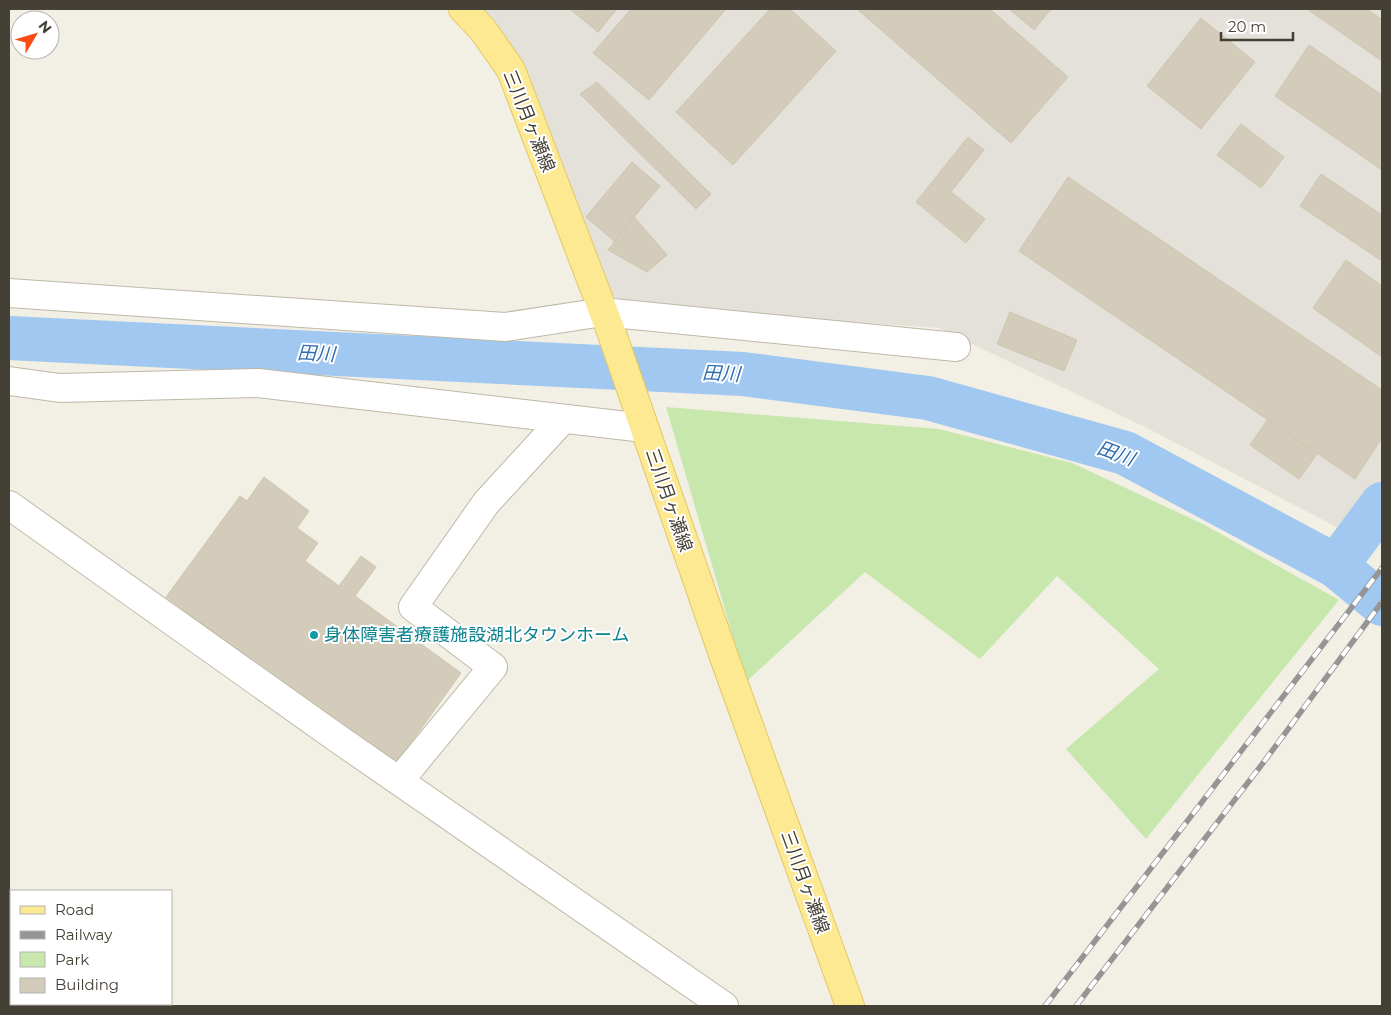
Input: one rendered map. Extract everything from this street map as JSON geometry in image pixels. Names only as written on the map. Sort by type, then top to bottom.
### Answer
[{"type":"main road","name":"三川月ヶ瀬線","points":[[463,9],[483,30],[511,70],[608,323],[850,1006]]},
{"type":"street","points":[[9,293],[505,327],[608,323],[956,347]]},
{"type":"street","points":[[9,381],[60,388],[258,383],[564,419],[642,420]]},
{"type":"street","points":[[399,781],[493,666],[413,606],[486,503],[564,419]]},
{"type":"street","points":[[9,505],[399,781],[724,1006]]},
{"type":"shaded area","points":[[473,9],[1382,9],[1382,485],[1348,533],[1147,428],[939,328],[702,311],[609,308]]},
{"type":"green space","points":[[666,407],[939,429],[1072,463],[1203,524],[1339,600],[1146,839],[1066,749],[1159,669],[1057,576],[980,659],[865,572],[746,682]]},
{"type":"building","points":[[570,9],[617,9],[598,32]]},
{"type":"building","points":[[631,9],[726,9],[649,100],[593,53]]},
{"type":"building","points":[[770,9],[790,9],[836,51],[733,165],[676,112]]},
{"type":"building","points":[[857,9],[990,9],[1068,77],[1011,143]]},
{"type":"building","points":[[1009,9],[1051,9],[1034,30]]},
{"type":"building","points":[[1307,9],[1367,9],[1382,20],[1382,61]]},
{"type":"building","points":[[1201,18],[1255,62],[1201,129],[1147,86]]},
{"type":"building","points":[[1309,45],[1382,95],[1382,170],[1275,96]]},
{"type":"building","points":[[597,82],[711,194],[696,209],[580,94]]},
{"type":"building","points":[[1241,124],[1284,157],[1261,188],[1217,155]]},
{"type":"building","points":[[968,137],[984,150],[951,192],[985,219],[966,243],[916,202]]},
{"type":"building","points":[[632,162],[660,186],[614,241],[586,217]]},
{"type":"building","points":[[1321,174],[1382,215],[1382,261],[1300,206]]},
{"type":"building","points":[[1068,177],[1382,390],[1382,438],[1355,479],[1019,251]]},
{"type":"building","points":[[634,217],[667,255],[647,272],[608,250]]},
{"type":"building","points":[[1346,260],[1382,286],[1382,357],[1313,308]]},
{"type":"building","points":[[1010,312],[1077,340],[1064,371],[997,344]]},
{"type":"building","points":[[1268,419],[1317,454],[1299,479],[1250,445]]},
{"type":"building","name":"身体障害者療護施設湖北タウンホーム","points":[[264,477],[309,511],[297,528],[318,543],[305,561],[339,586],[361,556],[376,567],[355,596],[461,673],[395,765],[166,597],[240,496],[247,501]]},
{"type":"waterway","name":"田川","points":[[9,338],[743,374],[928,398],[1125,453],[1336,566],[1382,604]]},
{"type":"waterway","points":[[1336,566],[1382,504]]},
{"type":"railway","points":[[1045,1006],[1382,568]]},
{"type":"railway","points":[[1076,1006],[1263,763],[1382,602]]},
{"type":"place","name":"身体障害者療護施設湖北タウンホーム","points":[[314,635]]}]
